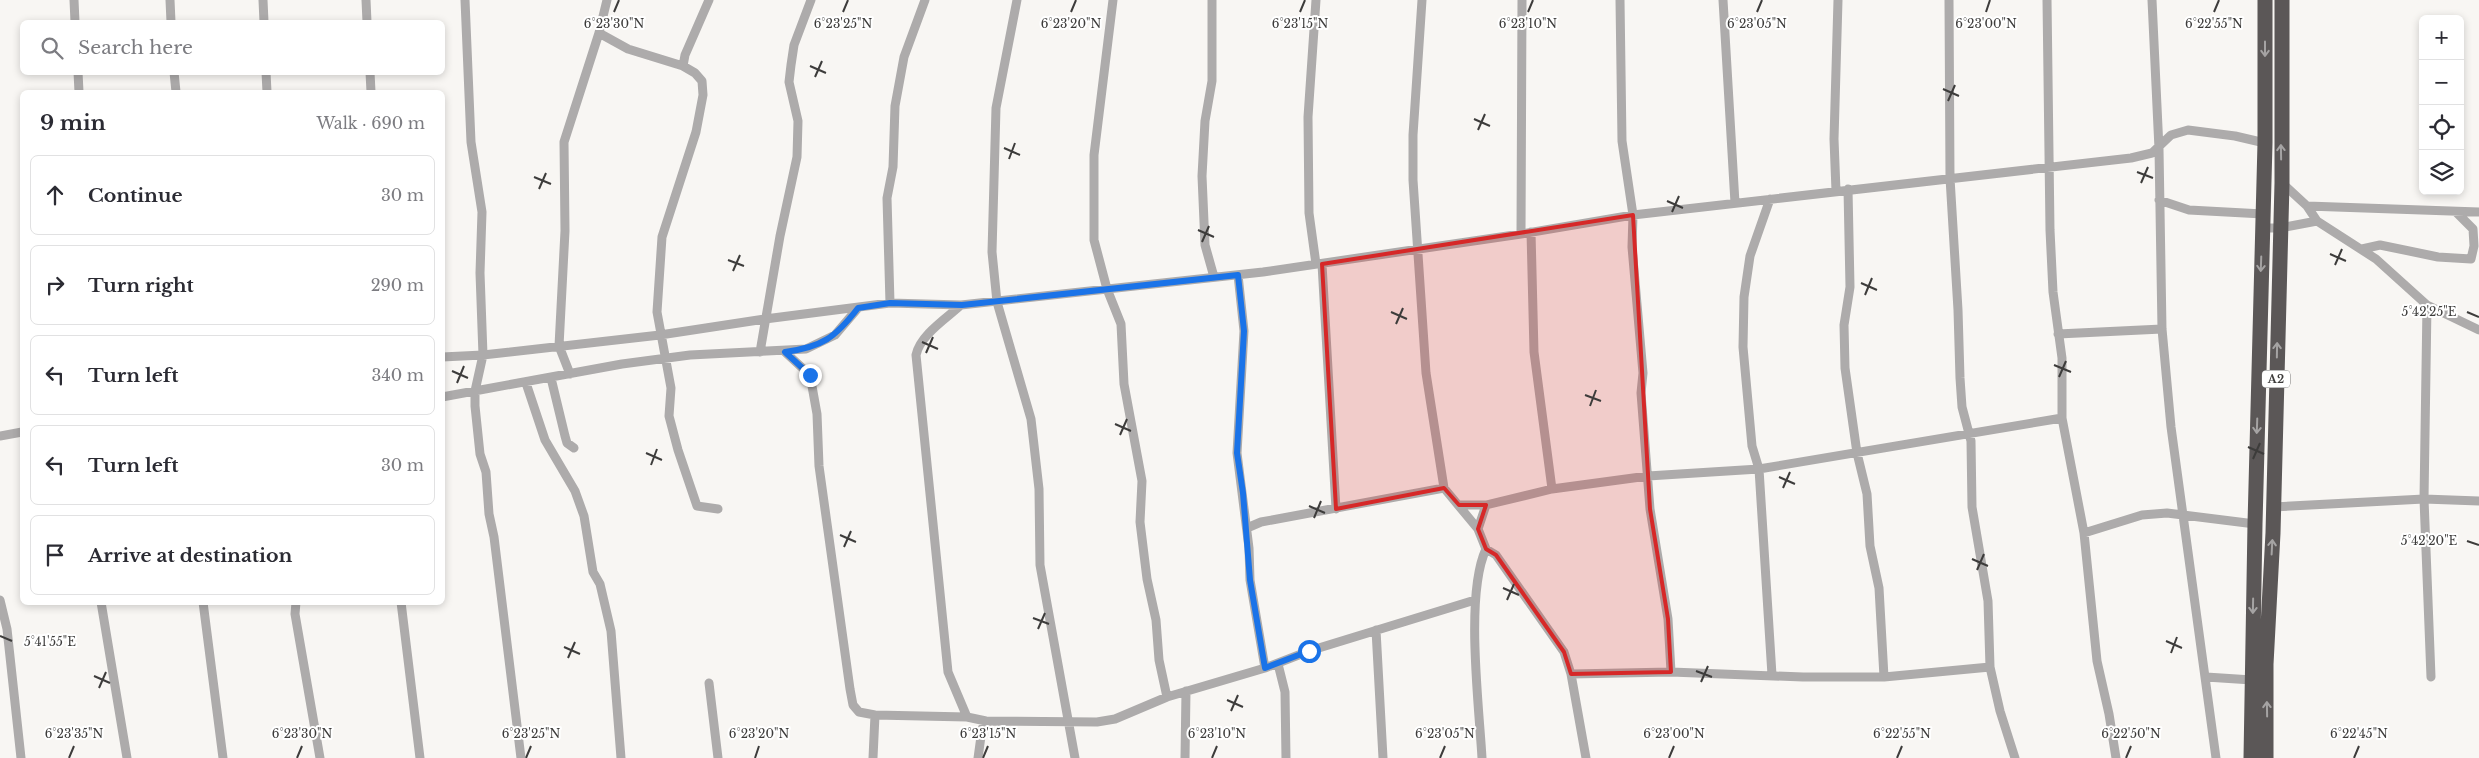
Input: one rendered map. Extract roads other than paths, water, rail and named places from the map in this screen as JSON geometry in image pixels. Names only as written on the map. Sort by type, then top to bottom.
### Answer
[{"type":"highway","name":"A2","points":[[2251,758],[2254,524],[2265,143],[2265,0]]},
{"type":"highway","name":"A2","points":[[2266,758],[2266,664],[2273,507],[2282,183],[2282,0]]},
{"type":"street","points":[[74,0],[75,20]]},
{"type":"street","points":[[170,0],[171,20]]},
{"type":"street","points":[[263,0],[264,20]]},
{"type":"street","points":[[366,0],[368,20]]},
{"type":"street","points":[[465,0],[471,142],[482,212],[480,273],[483,355],[475,391],[480,454],[486,472],[488,514],[494,536],[521,758]]},
{"type":"street","points":[[570,374],[558,346],[565,231],[564,142],[599,33],[607,0]]},
{"type":"street","points":[[683,66],[685,55],[709,0]]},
{"type":"street","points":[[760,352],[797,157],[798,121],[789,82],[791,66],[794,45],[810,0]]},
{"type":"street","points":[[890,303],[887,198],[894,167],[895,106],[904,57],[925,0]]},
{"type":"street","points":[[1017,0],[996,108],[992,252],[997,302],[1031,419],[1039,489],[1040,565],[1075,758]]},
{"type":"street","points":[[1113,0],[1094,156],[1094,240],[1107,289],[1121,324],[1124,384],[1142,481],[1140,522],[1147,579],[1156,620],[1159,660],[1167,697]]},
{"type":"street","points":[[1212,0],[1212,81],[1205,121],[1202,176],[1205,245],[1214,278]]},
{"type":"street","points":[[1316,0],[1308,117],[1309,213],[1319,264],[1336,509]]},
{"type":"street","points":[[1422,0],[1413,135],[1413,180],[1426,373],[1444,488],[1478,529],[1486,549],[1496,555],[1564,652],[1571,674],[1586,758]]},
{"type":"street","points":[[1521,234],[1522,0]]},
{"type":"street","points":[[1620,0],[1622,141],[1633,215],[1632,247],[1643,373],[1641,393],[1650,509],[1668,619],[1672,672]]},
{"type":"street","points":[[1722,0],[1735,203]]},
{"type":"street","points":[[1836,191],[1834,139],[1838,0]]},
{"type":"street","points":[[1949,0],[1950,178],[1960,378],[1967,433],[1971,441],[1972,507],[1988,601],[1990,667],[2000,711],[2015,758]]},
{"type":"street","points":[[2047,0],[2048,166],[2053,292],[2062,358],[2062,418],[2084,533],[2096,661],[2110,714],[2116,758]]},
{"type":"street","points":[[2152,0],[2159,149],[2162,329],[2171,427],[2216,758]]},
{"type":"street","points":[[599,33],[628,49],[683,66],[695,73],[702,81],[703,95],[686,166],[662,236],[657,312],[671,388],[669,416],[694,500],[697,506],[718,509]]},
{"type":"street","points":[[78,75],[79,90]]},
{"type":"street","points":[[174,75],[176,90]]},
{"type":"street","points":[[266,75],[267,90]]},
{"type":"street","points":[[370,75],[371,90]]},
{"type":"street","points":[[445,357],[483,355],[660,335],[890,303],[962,305],[1238,275],[1417,250],[1633,215],[2131,158],[2159,149],[2171,135],[2188,130],[2235,136],[2265,143]]},
{"type":"street","points":[[2282,183],[2307,206],[2317,221],[2362,249],[2426,305],[2479,330]]},
{"type":"street","points":[[1848,189],[1850,287],[1844,342],[1845,368],[1857,453],[1867,494],[1870,546],[1879,588],[1884,677]]},
{"type":"street","points":[[1770,198],[1750,256],[1744,297],[1743,348],[1752,446],[1758,469],[1772,676]]},
{"type":"street","points":[[2159,200],[2189,210],[2263,221],[2280,228],[2317,221]]},
{"type":"street","points":[[2307,206],[2479,212]]},
{"type":"street","points":[[2362,249],[2380,245],[2438,257],[2471,259],[2474,246],[2473,229],[2456,212]]},
{"type":"street","points":[[1531,232],[1534,352],[1552,488]]},
{"type":"street","points":[[1238,275],[1244,331],[1237,453],[1247,528],[1251,589],[1265,668]]},
{"type":"street","points":[[962,305],[923,340],[917,347],[916,355],[948,672],[967,718]]},
{"type":"street","points":[[2426,305],[2424,499],[2431,677]]},
{"type":"street","points":[[445,396],[666,358],[712,353],[785,352],[806,349],[822,343],[841,330],[858,308]]},
{"type":"street","points":[[2058,334],[2162,329]]},
{"type":"street","points":[[785,352],[810,375],[817,414],[820,475],[853,705],[859,712],[875,716],[967,718],[986,721],[1097,722],[1116,719],[1167,697],[1278,664],[1309,651],[1475,600]]},
{"type":"street","points":[[550,378],[567,443],[574,448]]},
{"type":"street","points":[[526,383],[544,440],[575,491],[584,516],[593,572],[600,584],[611,631],[620,758]]},
{"type":"street","points":[[1459,505],[1486,505],[1552,488],[1648,476],[1758,469],[2062,418]]},
{"type":"street","points":[[0,436],[20,432]]},
{"type":"street","points":[[1247,528],[1261,522],[1444,488]]},
{"type":"street","points":[[2273,507],[2424,499],[2479,501]]},
{"type":"street","points":[[1478,529],[1486,505]]},
{"type":"street","points":[[2084,533],[2142,515],[2167,513],[2254,524]]},
{"type":"street","points":[[1482,758],[1475,600],[1480,562],[1486,549]]},
{"type":"street","points":[[0,600],[8,629],[21,758]]},
{"type":"street","points":[[102,605],[127,758]]},
{"type":"street","points":[[203,605],[223,758]]},
{"type":"street","points":[[296,605],[295,614],[320,758]]},
{"type":"street","points":[[402,605],[420,758]]},
{"type":"street","points":[[1376,630],[1383,758]]},
{"type":"street","points":[[1278,664],[1285,692],[1286,758]]},
{"type":"street","points":[[1571,674],[1672,672],[1772,676],[1884,677],[1990,667]]},
{"type":"street","points":[[2206,677],[2252,680]]},
{"type":"street","points":[[709,684],[718,758]]},
{"type":"street","points":[[1185,758],[1186,692]]},
{"type":"street","points":[[873,758],[875,716]]},
{"type":"street","points":[[978,758],[982,729],[986,721]]}]
